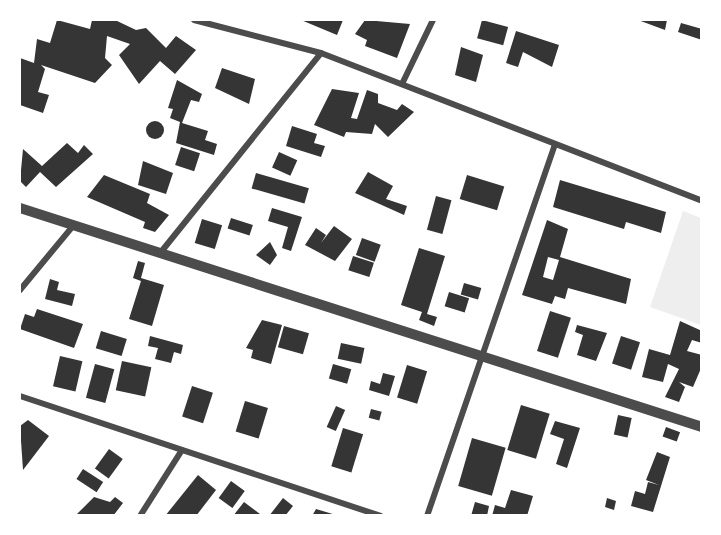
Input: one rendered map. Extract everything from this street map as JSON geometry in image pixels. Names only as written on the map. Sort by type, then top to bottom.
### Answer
[{"type":"street","points":[[194,20],[321,53],[702,201]]},
{"type":"street","points":[[402,84],[433,20]]},
{"type":"street","points":[[161,252],[321,53]]},
{"type":"street","points":[[427,516],[555,145]]},
{"type":"street","points":[[20,208],[702,427]]},
{"type":"street","points":[[20,290],[73,226]]},
{"type":"street","points":[[20,396],[381,516]]},
{"type":"street","points":[[140,516],[182,450]]},
{"type":"shaded area","points":[[683,211],[701,218],[701,325],[650,307]]},
{"type":"building","points":[[57,20],[90,29],[92,20],[115,20],[136,30],[146,28],[166,48],[176,36],[196,50],[175,74],[160,61],[139,84],[119,55],[130,44],[107,36],[105,58],[112,65],[95,83],[41,65],[45,69],[38,92],[49,95],[43,113],[20,105],[20,58],[34,63],[37,39],[50,43]]},
{"type":"building","points":[[301,20],[343,20],[337,35]]},
{"type":"building","points":[[365,20],[410,24],[397,58],[365,46],[367,40],[355,34]]},
{"type":"building","points":[[482,20],[508,27],[503,45],[477,38]]},
{"type":"building","points":[[638,20],[667,20],[665,30]]},
{"type":"building","points":[[681,23],[702,29],[702,40],[678,32]]},
{"type":"building","points":[[516,31],[559,45],[552,67],[523,52],[518,67],[506,63]]},
{"type":"building","points":[[461,47],[483,55],[476,82],[455,75]]},
{"type":"building","points":[[222,68],[255,79],[249,104],[215,88]]},
{"type":"building","points":[[177,80],[202,94],[199,102],[191,100],[182,123],[208,131],[205,140],[217,144],[214,155],[176,143],[180,122],[170,118],[173,109],[168,108]]},
{"type":"building","points":[[332,89],[359,93],[351,118],[357,119],[367,90],[378,94],[378,103],[397,110],[402,104],[414,112],[388,137],[375,124],[372,134],[346,132],[344,137],[314,125]]},
{"type":"building","points":[[151,121],[159,121],[164,126],[162,137],[151,139],[146,134],[146,126]]},
{"type":"building","points":[[292,126],[317,134],[314,143],[325,146],[321,157],[286,146]]},
{"type":"building","points":[[67,143],[78,153],[84,145],[93,154],[56,187],[40,172],[26,187],[20,181],[23,149],[42,166]]},
{"type":"building","points":[[181,147],[200,153],[194,171],[175,165]]},
{"type":"building","points":[[279,152],[297,160],[290,176],[272,168]]},
{"type":"building","points":[[143,161],[173,173],[166,194],[138,185]]},
{"type":"building","points":[[368,172],[393,186],[386,199],[407,206],[404,215],[355,193]]},
{"type":"building","points":[[256,173],[309,188],[304,204],[252,188]]},
{"type":"building","points":[[104,175],[150,194],[147,203],[169,215],[155,232],[143,228],[145,222],[87,197]]},
{"type":"building","points":[[467,175],[504,186],[497,210],[460,199]]},
{"type":"building","points":[[560,180],[666,212],[661,233],[626,222],[624,229],[553,207]]},
{"type":"building","points":[[436,196],[451,200],[442,234],[427,230]]},
{"type":"building","points":[[272,208],[302,217],[291,251],[282,248],[288,227],[268,221]]},
{"type":"building","points":[[231,218],[253,225],[249,236],[228,228]]},
{"type":"building","points":[[202,219],[222,225],[215,249],[195,243]]},
{"type":"building","points":[[547,220],[568,229],[560,257],[631,279],[626,304],[568,288],[565,299],[555,296],[552,304],[522,295]],"holes":[[[548,257],[559,260],[553,280],[543,277]]]},
{"type":"building","points":[[334,226],[352,239],[335,261],[305,245],[316,228],[326,235],[321,243]]},
{"type":"building","points":[[362,238],[381,245],[375,262],[356,255]]},
{"type":"building","points":[[270,242],[277,255],[270,265],[256,255]]},
{"type":"building","points":[[419,248],[445,256],[427,314],[437,317],[434,326],[419,320],[422,312],[401,305]]},
{"type":"building","points":[[353,256],[374,263],[369,277],[348,270]]},
{"type":"building","points":[[138,261],[145,263],[141,278],[164,285],[152,326],[129,319],[141,281],[133,278]]},
{"type":"building","points":[[50,279],[59,282],[57,290],[75,294],[72,306],[45,299]]},
{"type":"building","points":[[464,283],[481,288],[478,299],[461,295]]},
{"type":"building","points":[[449,292],[469,298],[465,312],[445,306]]},
{"type":"building","points":[[37,309],[83,324],[74,348],[20,329],[25,314],[34,317]]},
{"type":"building","points":[[550,311],[571,318],[558,358],[537,351]]},
{"type":"building","points":[[262,320],[282,325],[271,364],[251,358],[253,350],[246,348]]},
{"type":"building","points":[[680,321],[702,331],[702,343],[692,340],[687,351],[702,355],[702,366],[693,387],[679,382],[685,387],[679,402],[665,397],[679,369],[668,364],[663,382],[642,377],[649,349],[670,355]]},
{"type":"building","points":[[577,325],[607,333],[596,361],[577,355],[583,335],[575,332]]},
{"type":"building","points":[[284,326],[309,333],[303,354],[278,347]]},
{"type":"building","points":[[101,331],[127,339],[122,356],[96,348]]},
{"type":"building","points":[[150,336],[183,345],[181,354],[174,352],[171,363],[155,359],[158,348],[148,346]]},
{"type":"building","points":[[621,336],[640,342],[631,370],[612,364]]},
{"type":"building","points":[[341,343],[364,348],[361,364],[338,359]]},
{"type":"building","points":[[60,356],[82,361],[75,391],[53,386]]},
{"type":"building","points":[[122,361],[151,367],[145,397],[116,390]]},
{"type":"building","points":[[95,364],[114,369],[105,403],[86,398]]},
{"type":"building","points":[[333,364],[351,369],[347,384],[329,378]]},
{"type":"building","points":[[407,365],[427,371],[417,404],[397,398]]},
{"type":"building","points":[[383,373],[395,376],[389,396],[369,390],[371,381],[380,384]]},
{"type":"building","points":[[192,386],[213,393],[203,423],[182,416]]},
{"type":"building","points":[[245,401],[268,408],[259,439],[236,432]]},
{"type":"building","points":[[521,405],[550,414],[536,459],[507,450]]},
{"type":"building","points":[[336,406],[345,410],[336,431],[327,427]]},
{"type":"building","points":[[371,409],[382,412],[379,421],[369,418]]},
{"type":"building","points":[[618,415],[632,418],[628,437],[614,435]]},
{"type":"building","points":[[28,420],[49,436],[23,470],[20,426]]},
{"type":"building","points":[[555,421],[580,428],[567,468],[556,464],[564,439],[550,434]]},
{"type":"building","points":[[666,427],[680,432],[677,442],[663,436]]},
{"type":"building","points":[[343,428],[363,434],[351,472],[331,466]]},
{"type":"building","points":[[472,438],[506,448],[492,496],[458,486]]},
{"type":"building","points":[[109,449],[123,459],[109,478],[95,468]]},
{"type":"building","points":[[657,452],[670,457],[653,512],[631,506],[635,491],[645,494],[648,482],[659,485],[646,480]]},
{"type":"building","points":[[83,469],[103,482],[97,492],[76,479]]},
{"type":"building","points":[[198,475],[216,490],[196,516],[165,516]]},
{"type":"building","points":[[231,481],[245,491],[232,508],[219,498]]},
{"type":"building","points":[[511,490],[533,496],[527,516],[492,516],[495,505],[505,508]]},
{"type":"building","points":[[94,497],[110,502],[115,497],[123,503],[113,516],[75,516]]},
{"type":"building","points":[[283,498],[293,506],[285,516],[269,516]]},
{"type":"building","points":[[607,498],[616,501],[614,510],[605,507]]},
{"type":"building","points":[[244,502],[260,514],[259,516],[233,516]]},
{"type":"building","points":[[475,502],[489,506],[487,516],[471,516]]},
{"type":"building","points":[[316,509],[336,515],[336,516],[312,516]]}]
